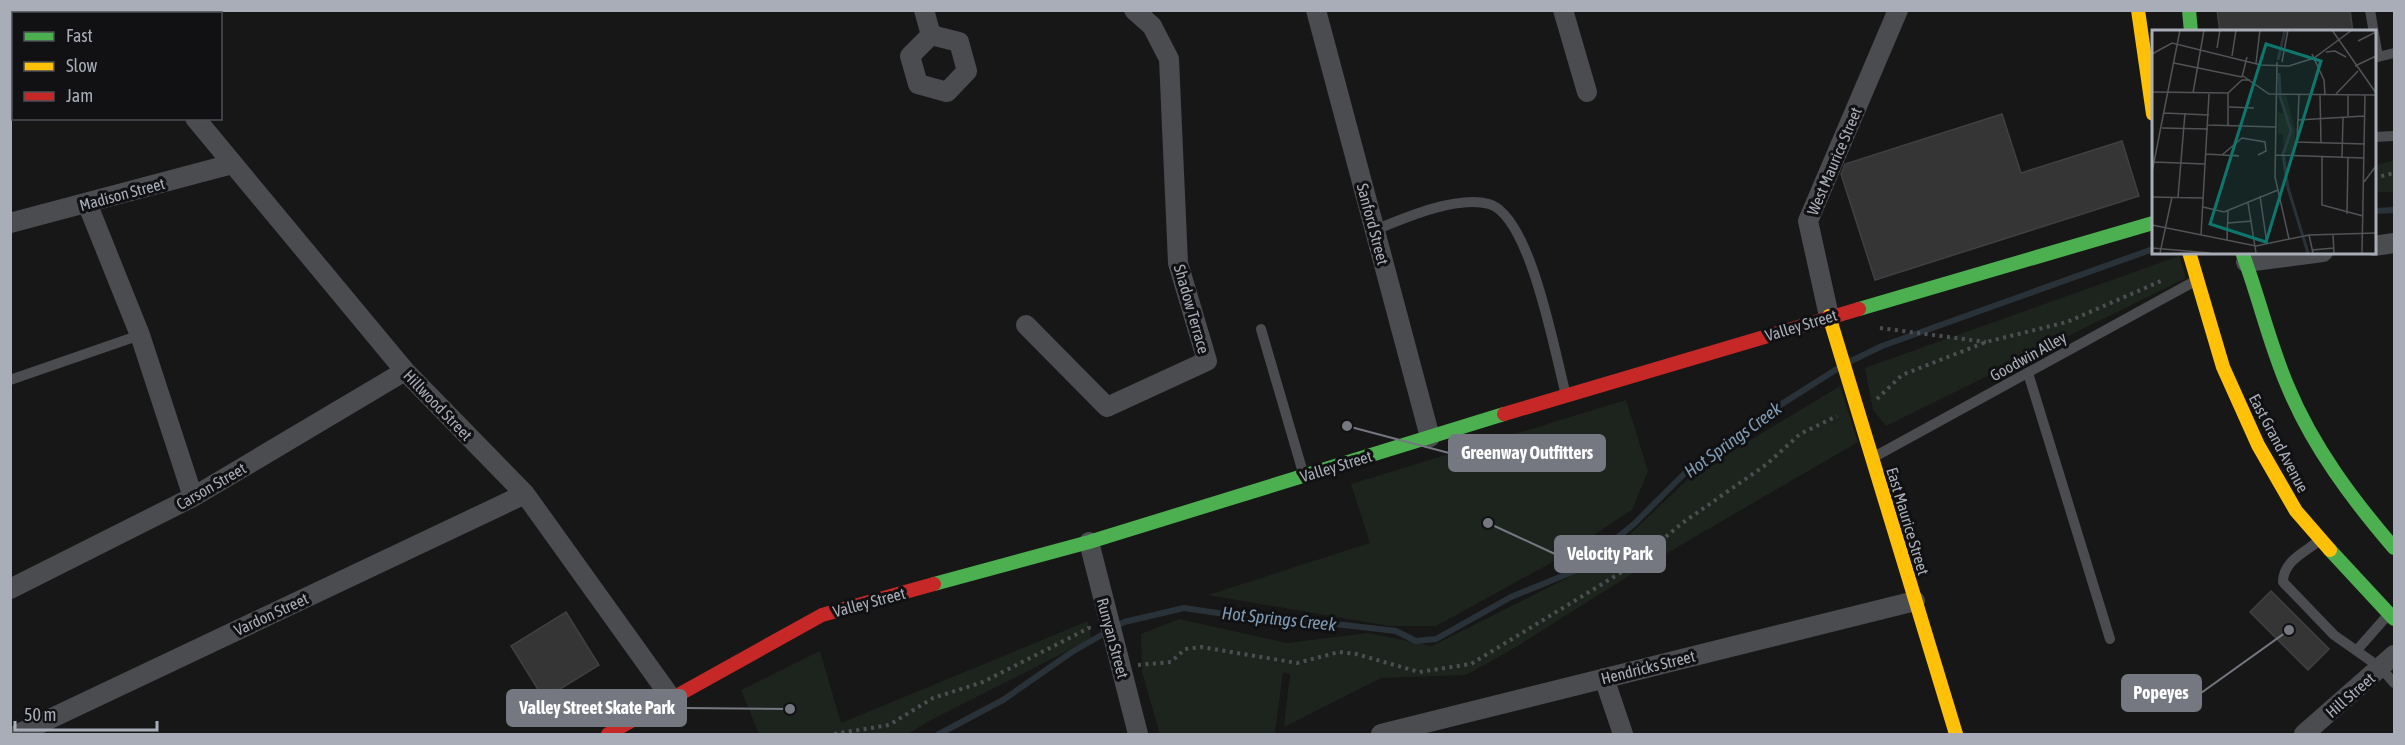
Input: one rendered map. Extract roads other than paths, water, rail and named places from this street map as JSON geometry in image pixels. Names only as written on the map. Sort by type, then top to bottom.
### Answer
[{"type":"street","points":[[924,10],[931,35]]},
{"type":"street","name":"Shadow Terrace","points":[[1026,325],[1107,407],[1207,361],[1178,263],[1169,59],[1152,26],[1134,10]]},
{"type":"street","name":"Sanford Street","points":[[1316,10],[1430,437]]},
{"type":"street","points":[[1563,10],[1587,92]]},
{"type":"street","name":"West Maurice Street","points":[[1829,316],[1808,221],[1898,10]]},
{"type":"street","points":[[2138,10],[2152,110]]},
{"type":"street","points":[[2189,10],[2191,30]]},
{"type":"street","name":"Hillwood Street","points":[[197,120],[405,371],[525,494],[672,699]]},
{"type":"street","name":"Madison Street","points":[[10,223],[232,164]]},
{"type":"street","points":[[87,203],[140,335],[193,497]]},
{"type":"street","name":"Valley Street","points":[[608,735],[822,615],[1089,542],[1566,395],[2152,222]]},
{"type":"street","points":[[2375,246],[2394,243]]},
{"type":"street","name":"East Grand Avenue","points":[[2190,254],[2223,367],[2258,445],[2296,511],[2320,540],[2392,616]]},
{"type":"street","points":[[2244,257],[2291,254]]},
{"type":"street","name":"East Grand Avenue","points":[[2244,257],[2278,363],[2313,442],[2352,499],[2394,547]]},
{"type":"street","name":"East Maurice Street","points":[[1829,316],[1956,735]]},
{"type":"street","name":"Carson Street","points":[[10,589],[193,497],[405,371]]},
{"type":"street","name":"Vardon Street","points":[[18,735],[525,494]]},
{"type":"street","name":"Runyan Street","points":[[1089,542],[1099,618],[1115,644],[1138,735]]},
{"type":"street","name":"Hendricks Street","points":[[1381,735],[1915,601]]},
{"type":"street","name":"Hill Street","points":[[2304,735],[2388,661]]},
{"type":"street","points":[[1604,678],[1623,735]]},
{"type":"lane","points":[[2370,10],[2373,30]]},
{"type":"lane","points":[[2376,57],[2394,53]]},
{"type":"lane","points":[[2375,137],[2394,136]]},
{"type":"lane","points":[[1375,230],[1421,211],[1450,205],[1490,204],[1508,217],[1535,273],[1566,395]]},
{"type":"lane","name":"Goodwin Alley","points":[[1872,458],[2028,373],[2196,274]]},
{"type":"lane","points":[[1261,329],[1304,476]]},
{"type":"lane","points":[[10,380],[140,335]]},
{"type":"lane","points":[[2028,373],[2110,639]]},
{"type":"lane","points":[[2320,540],[2288,564],[2283,572],[2283,582],[2334,635],[2357,650],[2388,661],[2394,682]]},
{"type":"lane","points":[[2357,650],[2392,616]]},
{"type":"waterway","name":"Hot Springs Creek","points":[[2375,211],[2394,210]]},
{"type":"waterway","name":"Hot Springs Creek","points":[[1851,361],[1882,346],[2152,249]]},
{"type":"waterway","name":"Hot Springs Creek","points":[[939,734],[1003,700],[1072,652],[1124,622],[1184,608],[1285,623],[1318,622],[1396,631],[1416,641],[1436,639],[1511,597],[1577,570],[1634,524],[1686,472],[1758,419],[1837,369]]},
{"type":"place","name":"Greenway Outfitters","points":[[1347,426]]},
{"type":"place","name":"Velocity Park","points":[[1488,523]]},
{"type":"place","name":"Popeyes","points":[[2289,630]]},
{"type":"place","name":"Valley Street Skate Park","points":[[790,709]]}]
